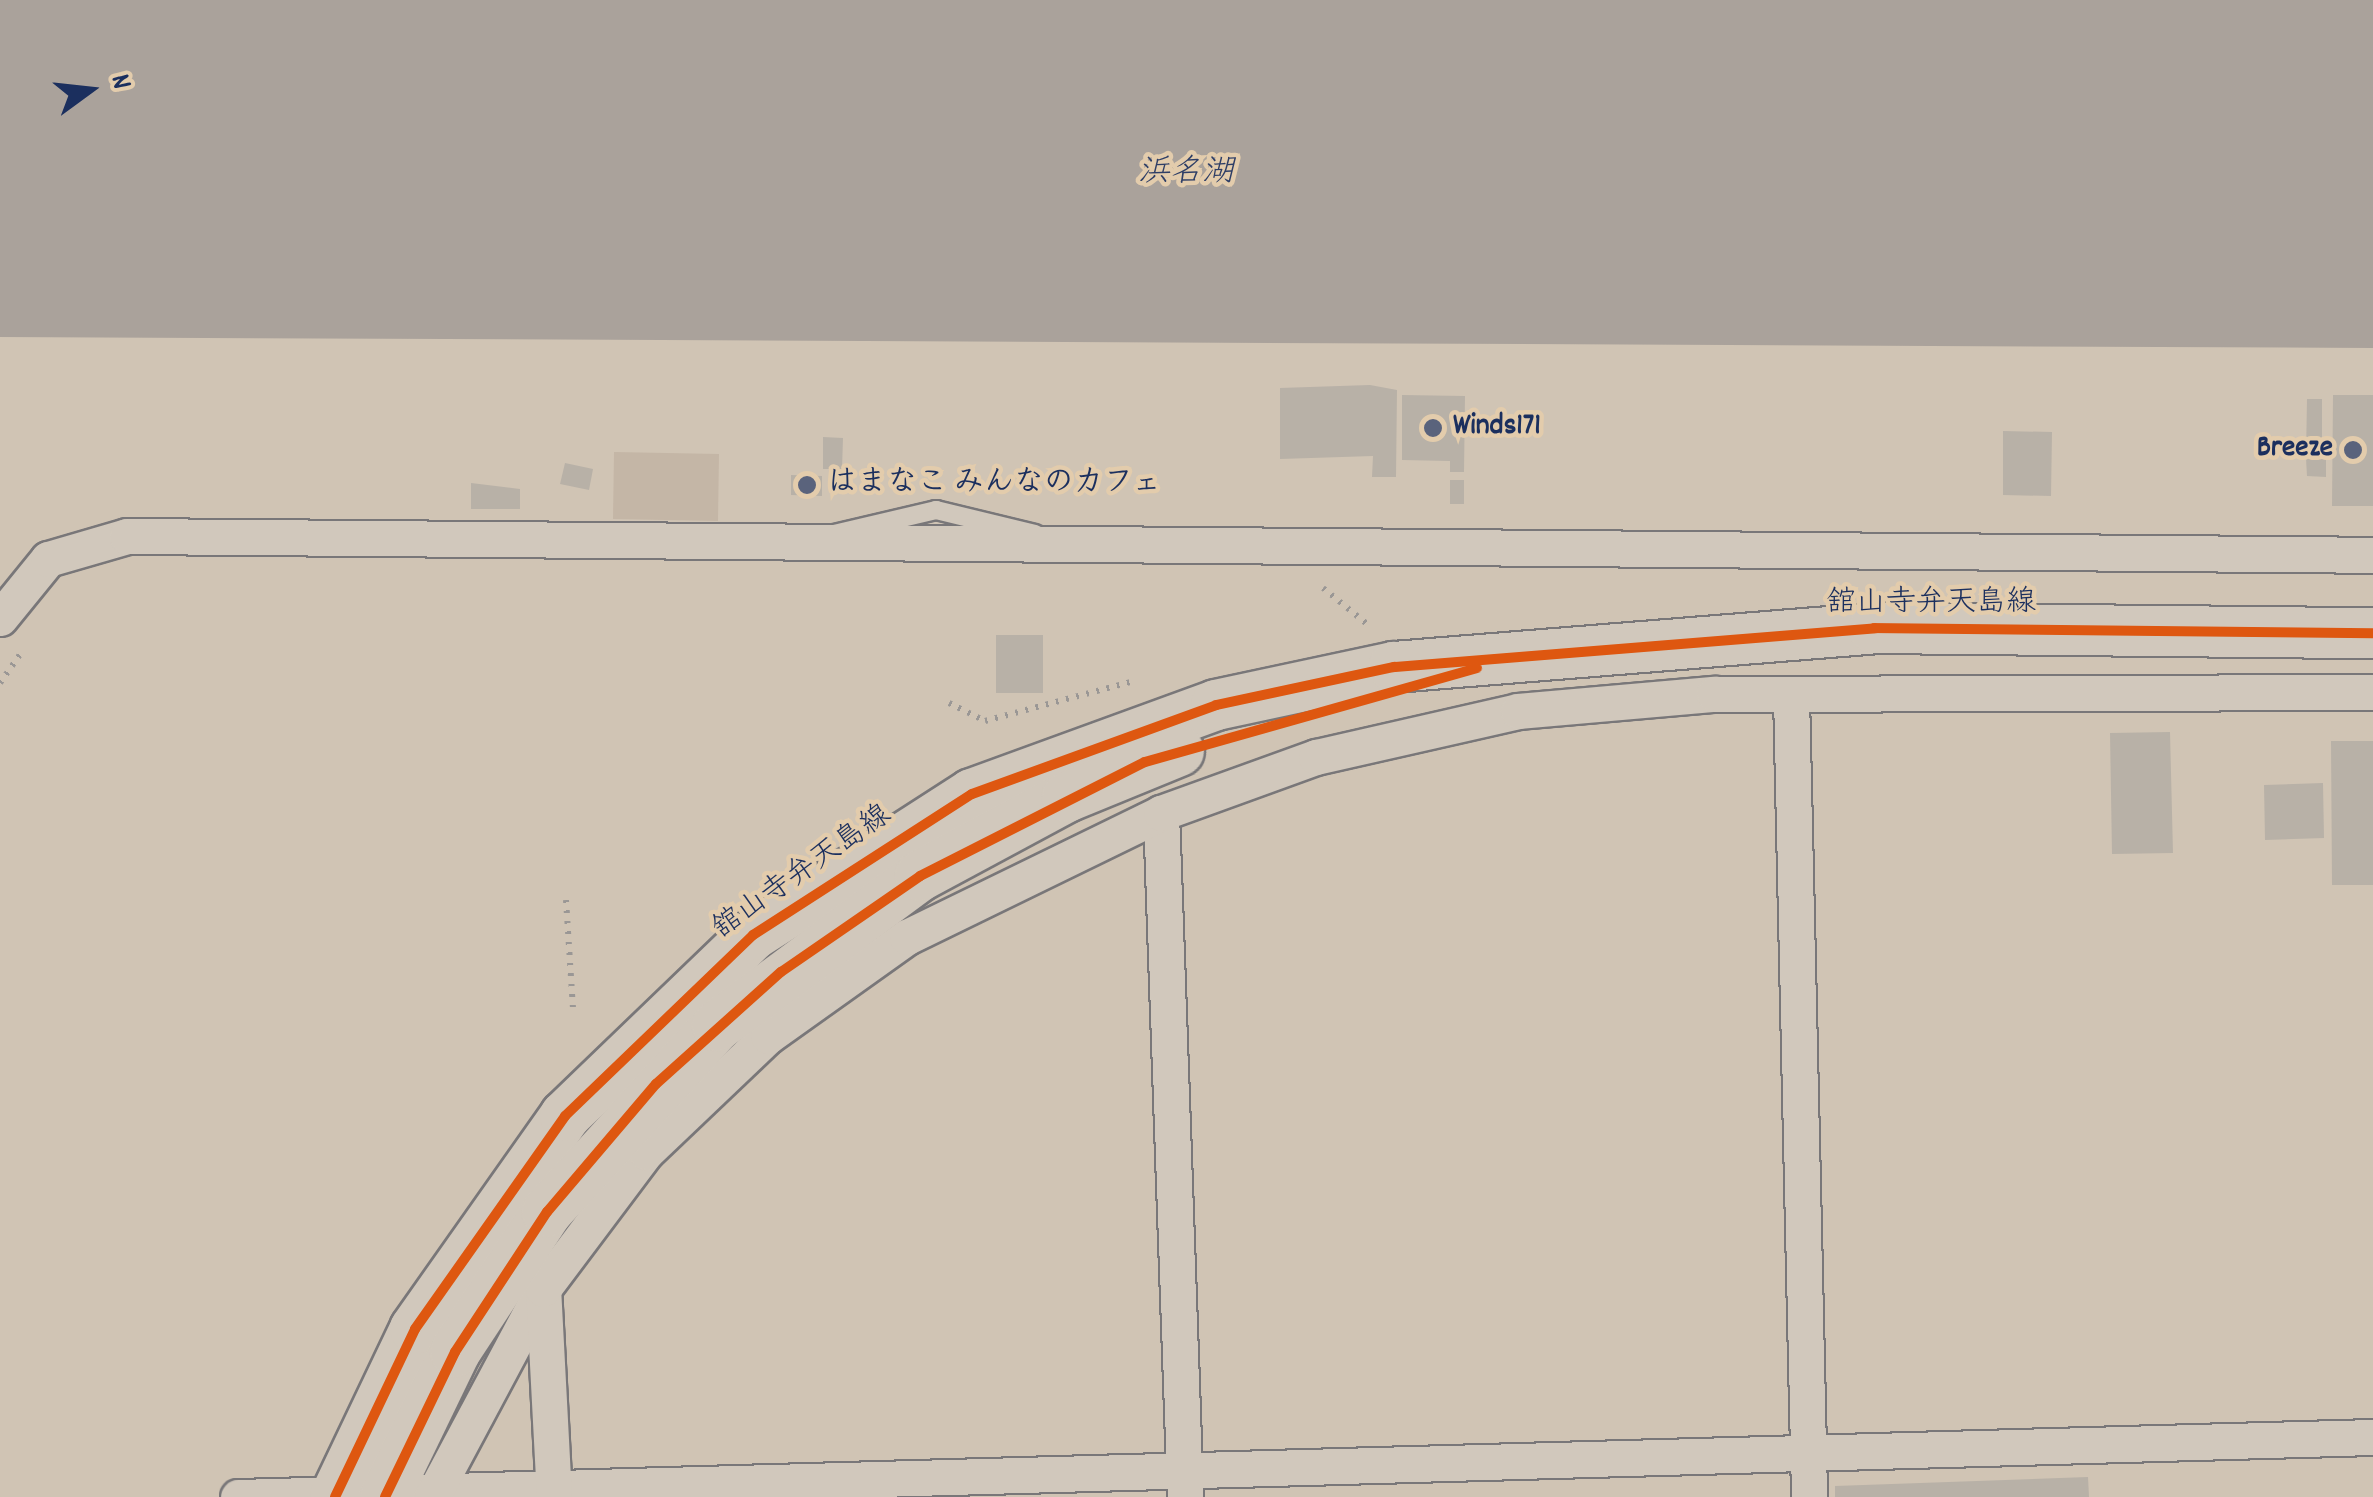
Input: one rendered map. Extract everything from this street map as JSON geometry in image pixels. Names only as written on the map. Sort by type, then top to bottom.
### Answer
[{"type":"main road","name":"舘山寺弁天島線","points":[[336,1496],[415,1330],[510,1184],[661,1016],[823,883],[972,794],[1134,732],[1376,670],[1491,662],[1682,638],[1874,628],[2373,632]]},
{"type":"main road","name":"舘山寺弁天島線","points":[[409,1494],[455,1352],[547,1212],[656,1084],[781,972],[920,876],[1145,762],[1491,662]]},
{"type":"street","points":[[0,618],[48,559],[98,537],[2373,555]]},
{"type":"street","points":[[409,1494],[542,1289],[646,1152],[768,1036],[922,928],[1161,813],[1316,757],[1518,710],[1791,696],[2373,692]]},
{"type":"street","points":[[1791,696],[1810,1497]]},
{"type":"street","points":[[1161,813],[1185,1482]]},
{"type":"street","points":[[542,1289],[554,1492]]},
{"type":"street","points":[[238,1497],[1185,1482],[1808,1450],[2373,1438]]},
{"type":"path","points":[[1307,588],[1326,588],[1375,631]]},
{"type":"path","points":[[0,683],[33,634]]},
{"type":"path","points":[[566,900],[573,1009]]},
{"type":"shaded area","points":[[614,452],[719,454],[718,521],[613,519]]},
{"type":"water","name":"浜名湖","points":[[0,0],[2373,0],[2373,348],[0,337]]},
{"type":"building","points":[[1370,385],[1397,390],[1396,477],[1372,477],[1373,456],[1280,459],[1280,388]]},
{"type":"building","name":"Winds171","points":[[1402,395],[1465,396],[1464,472],[1450,472],[1450,461],[1402,460]]},
{"type":"building","name":"Breeze","points":[[2333,395],[2373,395],[2373,506],[2332,506]]},
{"type":"building","points":[[2307,399],[2322,399],[2322,455],[2306,455]]},
{"type":"building","points":[[2003,431],[2052,432],[2051,496],[2003,495]]},
{"type":"building","points":[[823,437],[843,438],[842,469],[823,469]]},
{"type":"building","points":[[2306,458],[2326,459],[2326,477],[2307,476]]},
{"type":"building","points":[[565,463],[593,469],[589,490],[560,484]]},
{"type":"building","name":"はまなこ みんなのカフェ","points":[[791,475],[822,476],[822,496],[791,495]]},
{"type":"building","points":[[1450,480],[1464,480],[1464,504],[1450,504]]},
{"type":"building","points":[[471,483],[520,489],[520,509],[471,509]]},
{"type":"building","points":[[996,635],[1043,635],[1043,693],[996,693]]},
{"type":"building","points":[[2170,732],[2173,853],[2112,854],[2110,733]]},
{"type":"building","points":[[2331,741],[2373,741],[2373,885],[2332,885]]},
{"type":"building","points":[[2323,783],[2324,838],[2265,840],[2264,785]]},
{"type":"building","points":[[2088,1477],[2089,1497],[1835,1497],[1835,1486]]},
{"type":"cycle path","points":[[335,1497],[415,1329],[565,1116],[753,935],[972,794],[1216,705],[1394,667],[1874,628],[2373,633]]},
{"type":"cycle path","points":[[385,1497],[455,1352],[547,1212],[656,1084],[781,972],[920,876],[1145,762],[1477,668]]},
{"type":"place","name":"Winds171","points":[[1433,428]]},
{"type":"place","name":"Breeze","points":[[2353,450]]},
{"type":"place","name":"はまなこ みんなのカフェ","points":[[807,485]]}]
